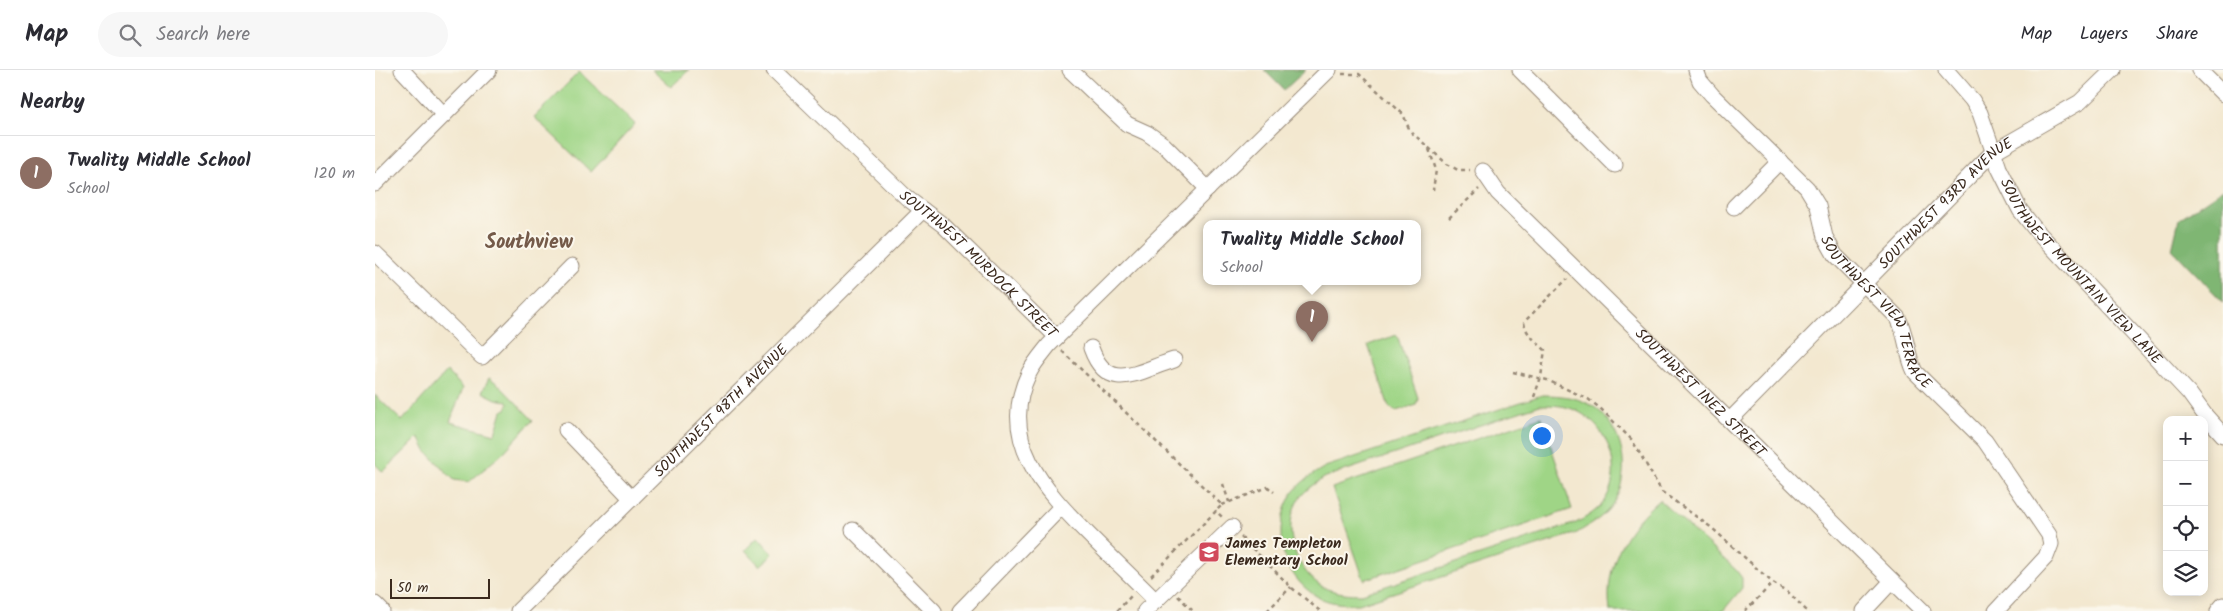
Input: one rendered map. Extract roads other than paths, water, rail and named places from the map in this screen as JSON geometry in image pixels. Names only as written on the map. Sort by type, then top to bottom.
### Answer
[{"type":"street","points":[[403,70],[444,115]]},
{"type":"street","points":[[375,184],[489,70]]},
{"type":"street","name":"SOUTHWEST MURDOCK STREET","points":[[774,70],[907,198],[943,225],[1055,339],[1029,372],[1023,387],[1019,414],[1021,436],[1031,467],[1044,487],[1061,507],[1150,606]]},
{"type":"street","points":[[1070,70],[1127,124],[1147,133],[1164,146],[1208,189]]},
{"type":"street","points":[[1520,70],[1615,165]]},
{"type":"street","name":"SOUTHWEST VIEW TERRACE","points":[[1696,70],[1701,81],[1712,95],[1814,197],[1825,237],[1835,255],[1898,318],[1903,328],[1910,360],[1915,372],[1985,441],[2049,535],[2051,544],[2047,557],[1996,611]]},
{"type":"street","name":"SOUTHWEST MOUNTAIN VIEW LANE","points":[[1946,70],[1972,100],[1980,113],[1993,152],[2020,210],[2035,229],[2189,393],[2223,435]]},
{"type":"street","name":"SOUTHWEST 93RD AVENUE","points":[[1730,420],[1993,152],[2080,102],[2113,70]]},
{"type":"street","points":[[2199,70],[2223,94]]},
{"type":"street","points":[[1055,339],[1208,189],[1335,72]]},
{"type":"street","points":[[1735,207],[1780,161]]},
{"type":"street","name":"SOUTHWEST INEZ STREET","points":[[1483,171],[1498,193],[1923,611]]},
{"type":"street","name":"SOUTHWEST 98TH AVENUE","points":[[518,611],[923,210]]},
{"type":"street","points":[[375,253],[482,357],[571,266]]},
{"type":"street","points":[[1091,348],[1095,360],[1102,370],[1111,376],[1121,377],[1174,360]]},
{"type":"street","points":[[567,430],[631,499]]},
{"type":"street","points":[[960,611],[1061,507]]},
{"type":"street","points":[[1150,606],[1231,527]]},
{"type":"street","points":[[853,530],[933,611]]},
{"type":"street","points":[[1864,611],[1892,581]]},
{"type":"street","points":[[375,604],[382,611]]},
{"type":"street","points":[[2217,611],[2223,605]]},
{"type":"place","name":"Twality Middle School","points":[[1312,342]]},
{"type":"place","name":"James Templeton Elementary School","points":[[1209,552]]},
{"type":"district","name":"Southview","points":[[529,241]]}]
